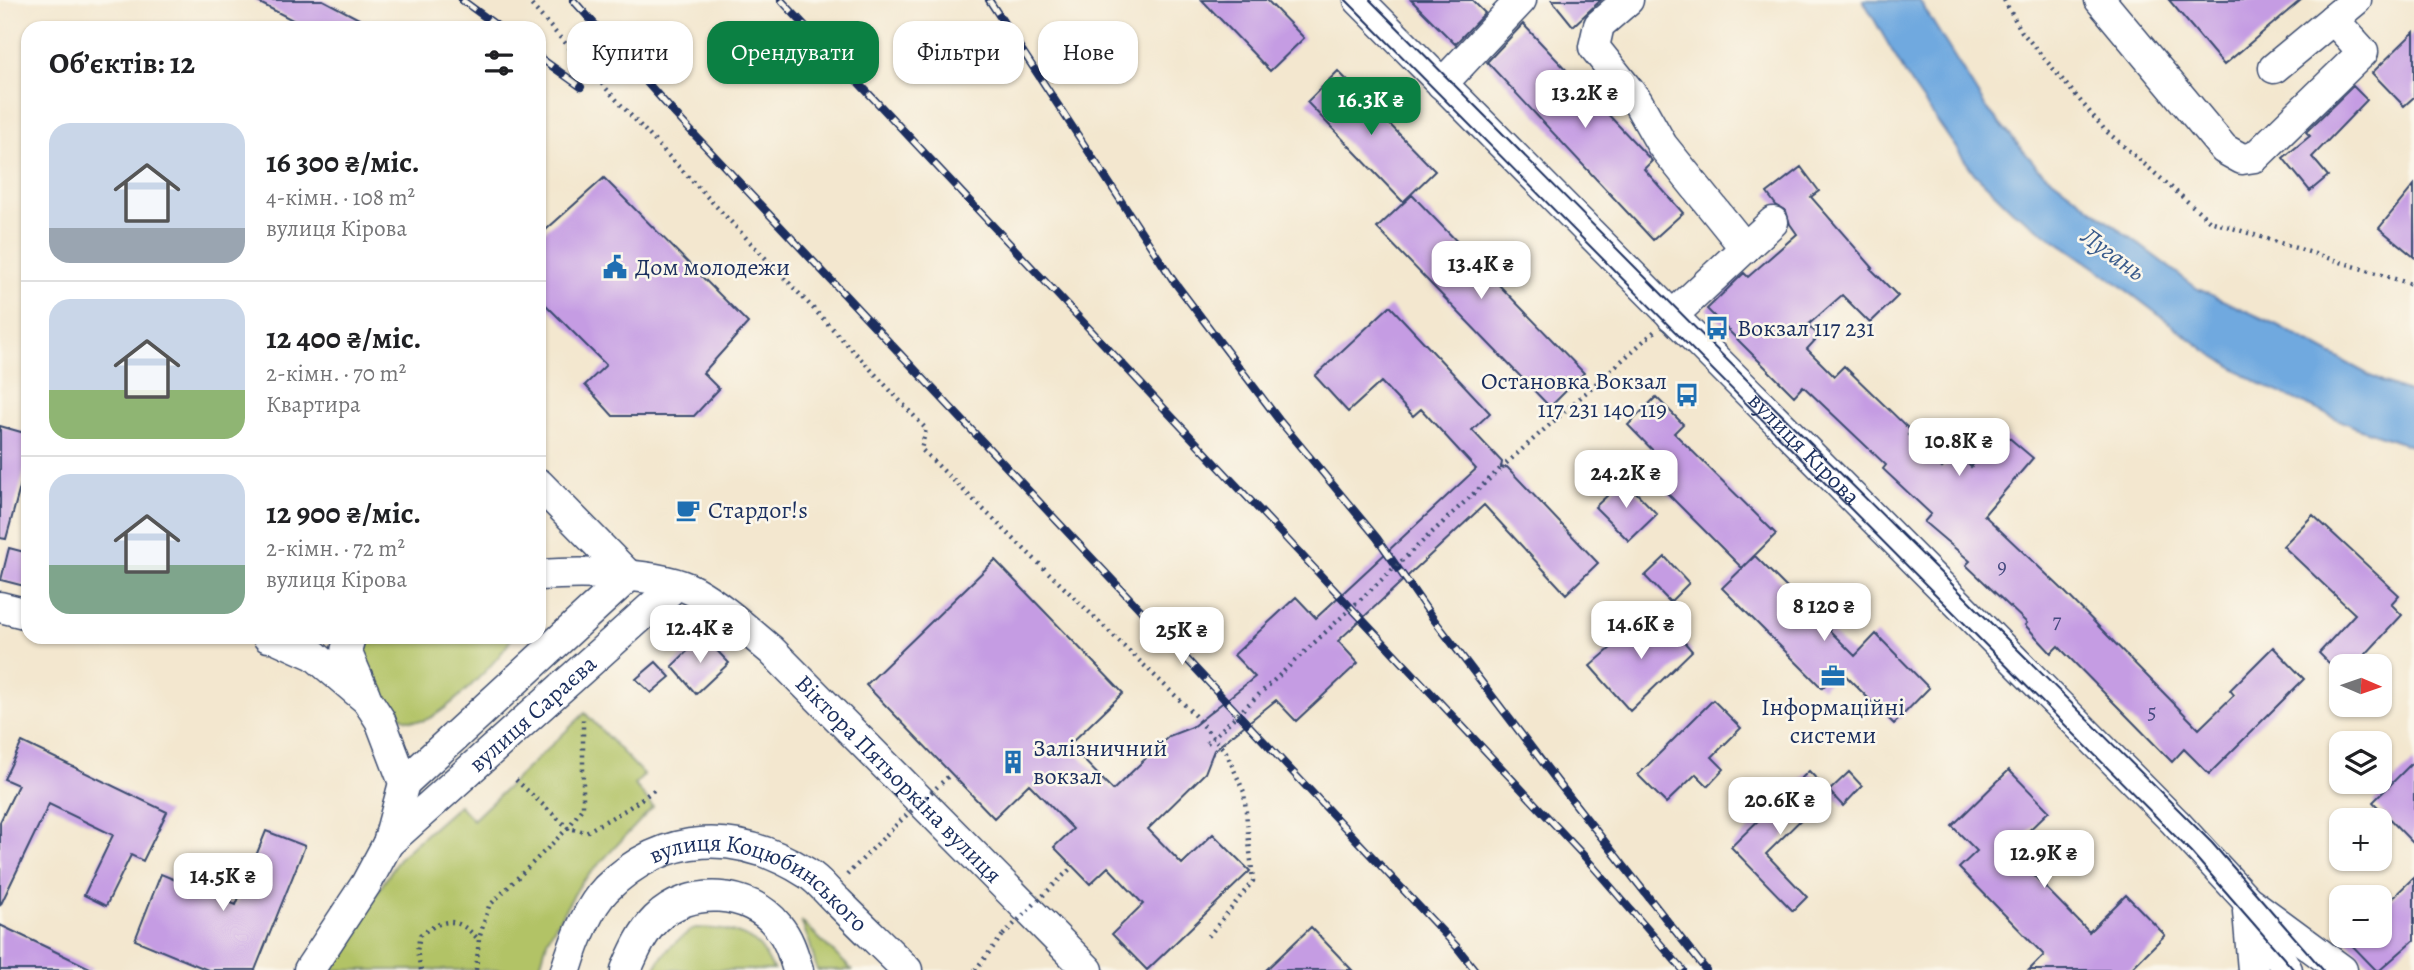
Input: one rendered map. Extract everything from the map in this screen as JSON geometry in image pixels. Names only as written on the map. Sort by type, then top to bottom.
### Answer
[{"type":"street","name":"вулиця Кірова","points":[[1359,0],[2175,822],[2247,900],[2342,970]]},
{"type":"street","points":[[1441,83],[1521,0]]},
{"type":"street","points":[[1629,0],[1599,25],[1594,47],[1637,101],[1662,145],[1745,248]]},
{"type":"street","points":[[2100,0],[2224,149],[2242,159],[2255,157],[2363,52],[2333,19]]},
{"type":"street","points":[[2274,68],[2356,0]]},
{"type":"street","points":[[1672,316],[1773,222]]},
{"type":"street","points":[[309,970],[366,884],[388,843],[404,783],[629,576],[546,491]]},
{"type":"street","name":"Віктора Пятьоркіна вулиця","points":[[546,575],[629,576],[693,590],[771,650],[1088,970]]},
{"type":"street","name":"вулиця Сараєва","points":[[388,843],[676,585]]},
{"type":"street","points":[[0,607],[21,612]]},
{"type":"street","points":[[290,644],[314,655],[367,700]]},
{"type":"street","points":[[348,644],[346,651],[367,700],[380,720],[404,783]]},
{"type":"street","name":"вулиця Коцюбинського","points":[[566,970],[579,932],[605,890],[639,862],[681,845],[726,842],[770,852],[810,874],[907,970]]},
{"type":"street","points":[[626,970],[639,941],[657,918],[679,903],[705,896],[732,898],[757,907],[777,924],[791,946],[797,970]]},
{"type":"street","name":"вулиця Кірова","points":[[2247,900],[2287,970]]},
{"type":"street","points":[[2247,900],[2253,970]]},
{"type":"path","points":[[527,0],[545,21]]},
{"type":"path","points":[[2004,0],[2022,32],[2105,130],[2210,221],[2414,285]]},
{"type":"path","points":[[546,22],[597,80],[926,429],[921,449],[1187,707],[1226,752],[1244,792],[1253,881],[1208,937]]},
{"type":"path","points":[[1207,743],[1501,468],[1672,316]]},
{"type":"path","points":[[477,970],[479,939],[489,906],[568,828],[583,807],[583,715]]},
{"type":"path","points":[[829,893],[951,774]]},
{"type":"path","points":[[516,780],[568,828],[586,832],[657,788]]},
{"type":"path","points":[[975,970],[1003,935],[1073,866]]},
{"type":"path","points":[[421,970],[417,951],[420,935],[436,924],[451,920],[467,927],[479,939]]},
{"type":"green space","points":[[508,644],[455,700],[441,711],[419,721],[403,718],[387,701],[362,662],[362,646]]},
{"type":"green space","points":[[585,713],[644,775],[635,785],[653,807],[581,883],[548,938],[539,970],[328,970],[400,857],[459,805],[473,820]]},
{"type":"green space","points":[[801,921],[852,970],[817,970]]},
{"type":"green space","points":[[695,928],[720,929],[745,936],[761,948],[774,970],[654,970],[672,946]]},
{"type":"water","name":"Лугань","points":[[1863,0],[1919,0],[1985,106],[2039,169],[2198,289],[2277,325],[2384,383],[2414,394],[2414,447],[2355,427],[2259,383],[2205,350],[2113,280],[2013,211],[1974,173],[1949,138],[1910,82]]},
{"type":"building","points":[[254,0],[323,0],[363,21],[294,21]]},
{"type":"building","points":[[1202,0],[1267,0],[1304,38],[1270,71]]},
{"type":"building","points":[[1411,0],[1472,0],[1485,13],[1455,44]]},
{"type":"building","points":[[1552,0],[1601,0],[1573,26]]},
{"type":"building","points":[[2169,0],[2301,0],[2224,65]]},
{"type":"building","points":[[1523,24],[1652,161],[1644,169],[1683,213],[1653,240],[1487,62]]},
{"type":"building","points":[[2414,32],[2414,97],[2404,106],[2372,73]]},
{"type":"building","points":[[1338,71],[1435,171],[1403,202],[1307,102]]},
{"type":"building","points":[[2353,86],[2367,100],[2312,157],[2328,176],[2310,191],[2283,158],[2310,136],[2306,132]]},
{"type":"building","points":[[1801,167],[1819,191],[1811,197],[1873,268],[1871,269],[1898,296],[1870,323],[1842,295],[1808,325],[1819,336],[1807,349],[1834,376],[1844,366],[1911,431],[1908,435],[1942,468],[1957,453],[1971,467],[2001,431],[2033,458],[1984,515],[2062,589],[2199,729],[2234,695],[2230,690],[2273,647],[2304,679],[2209,774],[2184,749],[2172,762],[2058,646],[2051,653],[2025,625],[2027,623],[1966,565],[1970,561],[1924,522],[1931,514],[1883,469],[1886,465],[1803,386],[1794,396],[1707,309],[1744,273],[1748,277],[1797,234],[1786,211],[1776,205],[1767,193]]},
{"type":"building","name":"Дом молодежи","points":[[604,178],[748,323],[703,373],[719,389],[694,416],[613,416],[585,385],[606,365],[546,305],[546,230]]},
{"type":"building","points":[[2414,185],[2414,257],[2379,228]]},
{"type":"building","points":[[1412,195],[1584,373],[1550,407],[1377,228]]},
{"type":"building","name":"Залізничний вокзал","points":[[1390,306],[1490,413],[1472,430],[1502,462],[1501,468],[1507,467],[1598,563],[1566,594],[1484,505],[1338,641],[1358,663],[1296,721],[1276,700],[1214,750],[1205,773],[1148,829],[1182,864],[1213,834],[1250,871],[1147,970],[1112,934],[1143,904],[1108,867],[1090,884],[1054,847],[1073,829],[1029,784],[994,818],[866,685],[995,560],[1123,693],[1069,745],[1113,790],[1169,736],[1192,727],[1255,677],[1234,655],[1296,597],[1316,618],[1476,469],[1421,409],[1413,416],[1381,382],[1348,412],[1315,376]]},
{"type":"building","points":[[1656,397],[1683,424],[1674,433],[1776,534],[1742,568],[1661,487],[1675,473],[1628,425]]},
{"type":"building","points":[[0,426],[21,432],[21,484],[6,539],[0,538]]},
{"type":"building","points":[[1624,480],[1657,514],[1629,541],[1595,507]]},
{"type":"building","points":[[2313,515],[2399,595],[2391,604],[2402,615],[2366,654],[2329,654],[2329,663],[2319,653],[2355,614],[2283,546]]},
{"type":"building","points":[[9,548],[21,551],[21,585],[1,580]]},
{"type":"building","points":[[1755,556],[1855,656],[1876,634],[1929,688],[1894,724],[1840,670],[1822,688],[1722,588]]},
{"type":"building","points":[[1665,557],[1689,583],[1670,602],[1645,576]]},
{"type":"building","points":[[1658,612],[1692,651],[1630,711],[1590,666],[1628,633],[1631,636]]},
{"type":"building","points":[[703,636],[729,663],[696,694],[672,666]]},
{"type":"building","points":[[656,662],[670,677],[651,693],[636,679]]},
{"type":"building","points":[[1713,700],[1741,728],[1712,757],[1724,769],[1708,786],[1696,774],[1666,803],[1638,775]]},
{"type":"building","points":[[22,742],[167,812],[143,861],[131,855],[106,906],[84,895],[113,835],[49,804],[0,906],[0,822],[18,785],[4,779]]},
{"type":"building","points":[[2414,761],[2414,844],[2392,821],[2392,808],[2379,808],[2373,802],[2381,794],[2392,794],[2392,783]]},
{"type":"building","points":[[2009,770],[2049,811],[2009,850],[2089,932],[2126,895],[2165,935],[2130,970],[2029,970],[2044,955],[1959,868],[1977,851],[1952,826]]},
{"type":"building","points":[[1809,771],[1829,792],[1766,854],[1807,897],[1793,911],[1731,847]]},
{"type":"building","points":[[1849,772],[1862,786],[1843,806],[1829,791]]},
{"type":"building","points":[[266,831],[305,846],[255,970],[208,970],[135,940],[161,874],[236,905]]},
{"type":"building","points":[[2414,877],[2414,940],[2380,970],[2376,970],[2355,948],[2392,948],[2392,898]]},
{"type":"building","points":[[0,925],[94,970],[0,970]]},
{"type":"building","points":[[1311,927],[1352,970],[1266,970]]},
{"type":"tram line","points":[[1346,0],[2191,852],[2294,970]]},
{"type":"tram line","points":[[1370,0],[2212,843],[2323,970]]},
{"type":"railway","points":[[462,0],[490,21]]},
{"type":"railway","points":[[573,0],[676,115],[1456,946],[1475,970]]},
{"type":"railway","points":[[781,0],[1584,856],[1683,970]]},
{"type":"railway","points":[[989,0],[1173,280],[1279,420],[1377,538],[1432,617],[1706,970]]},
{"type":"railway","points":[[546,62],[581,87]]},
{"type":"place","name":"Дом молодежи","points":[[615,267]]},
{"type":"place","name":"Вокзал 117 231","points":[[1717,328]]},
{"type":"place","name":"Остановка Вокзал 117 231 140 119","points":[[1687,395]]},
{"type":"place","name":"Стардог!s","points":[[688,510]]},
{"type":"place","name":"Інформаційні системи","points":[[1833,676]]},
{"type":"place","name":"Залізничний вокзал","points":[[1013,762]]}]
